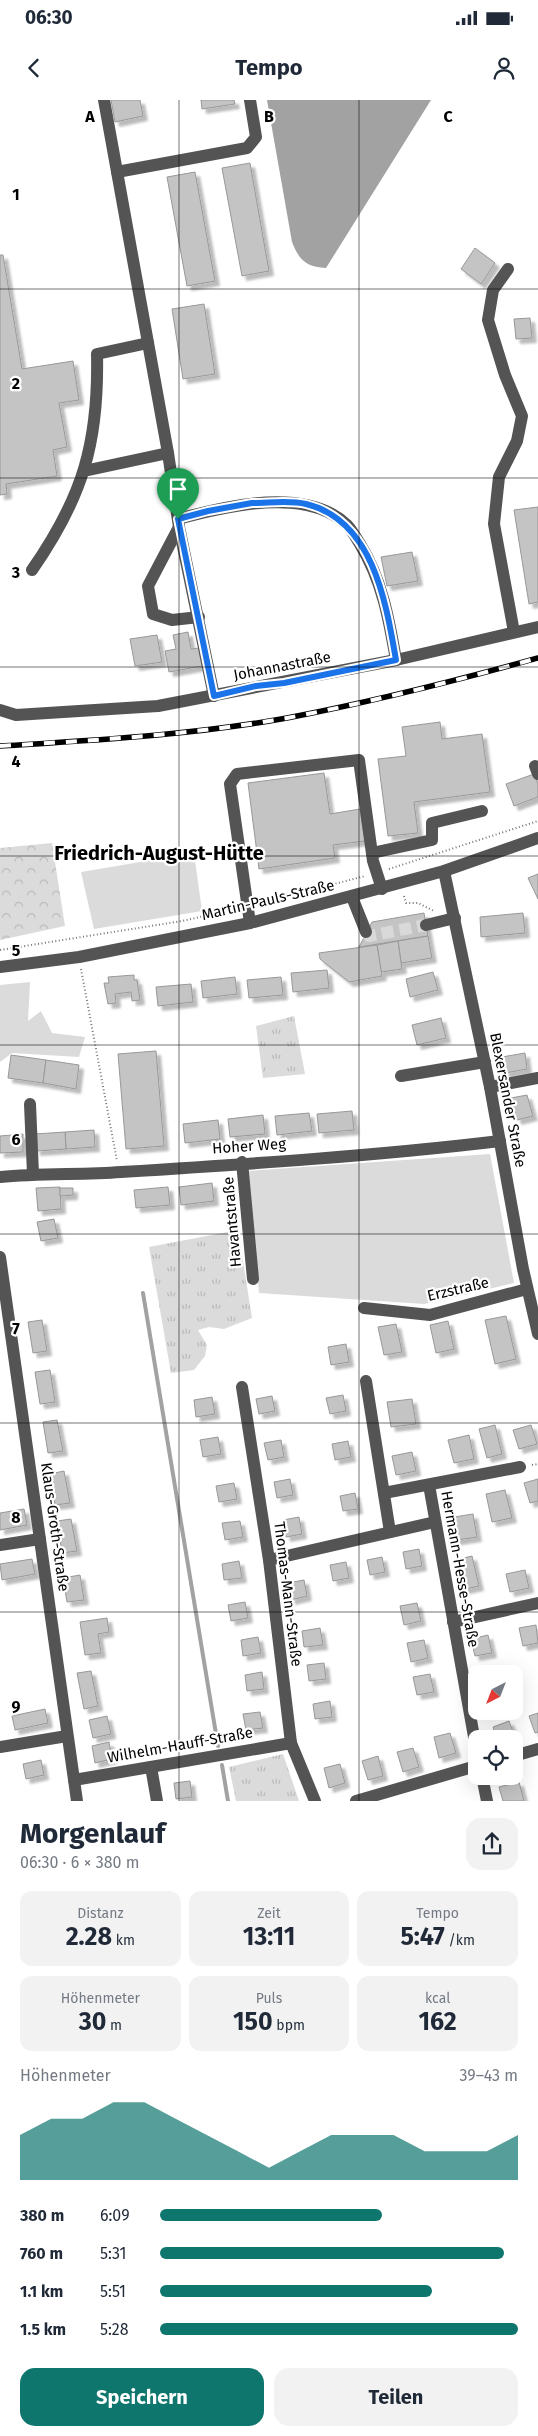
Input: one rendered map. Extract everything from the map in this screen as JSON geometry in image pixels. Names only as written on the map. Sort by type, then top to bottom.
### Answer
[{"type":"street","points":[[104,100],[168,452],[179,523],[214,696]]},
{"type":"street","points":[[117,172],[248,148],[256,137],[250,100]]},
{"type":"street","points":[[508,269],[493,290],[488,320],[505,375],[522,416],[517,440],[500,477],[494,524],[514,632]]},
{"type":"street","points":[[32,570],[59,528],[77,492],[84,471],[95,426],[98,388],[97,354],[148,344]]},
{"type":"street","points":[[84,471],[168,452]]},
{"type":"street","points":[[199,617],[172,620],[153,614],[148,586],[179,523],[208,511],[252,503],[305,504],[328,512],[348,525],[372,564],[383,594],[396,660]]},
{"type":"street","name":"Johannastraße","points":[[0,710],[16,716],[158,706],[396,660],[538,627]]},
{"type":"street","points":[[250,923],[246,907],[230,784],[237,774],[359,760],[372,853],[382,888]]},
{"type":"street","points":[[372,853],[432,840],[432,823],[482,811]]},
{"type":"street","name":"Martin-Pauls-Straße","points":[[0,967],[79,956],[250,923],[444,871],[538,838]]},
{"type":"street","name":"Blexersander Straße","points":[[444,871],[490,1087],[527,1289],[538,1330]]},
{"type":"street","points":[[352,897],[366,932]]},
{"type":"street","points":[[426,925],[455,918]]},
{"type":"street","points":[[401,1076],[484,1062]]},
{"type":"street","points":[[490,1087],[538,1078]]},
{"type":"street","points":[[30,1104],[33,1174]]},
{"type":"street","name":"Hoher Weg","points":[[0,1177],[33,1174],[119,1172],[432,1149],[500,1141]]},
{"type":"street","name":"Havantstraße","points":[[242,1162],[253,1279]]},
{"type":"street","name":"Klaus-Groth-Straße","points":[[0,1257],[6,1342],[40,1539],[77,1801]]},
{"type":"street","name":"Erzstraße","points":[[364,1308],[430,1315],[527,1289]]},
{"type":"street","points":[[366,1381],[390,1532]]},
{"type":"street","name":"Thomas-Mann-Straße","points":[[242,1387],[268,1560],[291,1743],[315,1801]]},
{"type":"street","points":[[384,1493],[520,1467]]},
{"type":"street","name":"Hermann-Hesse-Straße","points":[[428,1485],[473,1730]]},
{"type":"street","points":[[268,1560],[435,1522]]},
{"type":"street","points":[[0,1545],[40,1539]]},
{"type":"street","points":[[453,1622],[538,1603]]},
{"type":"street","points":[[0,1747],[68,1736]]},
{"type":"street","name":"Wilhelm-Hauff-Straße","points":[[74,1780],[291,1743]]},
{"type":"street","points":[[523,1753],[538,1749]]},
{"type":"street","points":[[151,1768],[157,1801]]},
{"type":"street","points":[[356,1801],[468,1768]]},
{"type":"street","points":[[483,1785],[486,1801]]},
{"type":"path","points":[[0,950],[182,921],[246,907],[377,873],[538,821]]},
{"type":"path","points":[[406,903],[418,903],[431,908],[439,915],[442,921]]},
{"type":"path","points":[[79,956],[119,1172]]},
{"type":"green space","points":[[52,843],[65,926],[0,940],[0,848]]},
{"type":"green space","points":[[194,853],[202,911],[94,929],[81,872]]},
{"type":"green space","points":[[30,982],[28,1021],[41,1011],[52,1033],[85,1037],[79,1057],[12,1053],[0,1062],[0,985]]},
{"type":"green space","points":[[294,1016],[305,1074],[263,1078],[256,1026]]},
{"type":"green space","points":[[490,1154],[514,1283],[424,1304],[259,1293],[248,1171]]},
{"type":"green space","points":[[238,1230],[252,1318],[224,1329],[209,1327],[198,1330],[207,1345],[205,1356],[194,1370],[171,1373],[149,1247]]},
{"type":"green space","points":[[283,1754],[299,1801],[236,1801],[229,1767]]},
{"type":"shaded area","points":[[267,100],[431,100],[326,268],[313,266],[304,261],[297,254],[292,242]]},
{"type":"building","points":[[111,100],[140,100],[143,116],[115,122]]},
{"type":"building","points":[[201,100],[234,100],[235,104],[202,109]]},
{"type":"building","points":[[250,163],[269,271],[242,276],[222,168]]},
{"type":"building","points":[[195,172],[215,281],[187,286],[167,177]]},
{"type":"building","points":[[475,248],[495,263],[481,284],[461,269]]},
{"type":"building","points":[[0,255],[3,255],[22,369],[73,361],[79,400],[59,403],[67,447],[53,450],[57,476],[6,484],[7,494],[0,495]]},
{"type":"building","points":[[204,304],[215,374],[183,379],[172,309]]},
{"type":"building","points":[[530,318],[532,338],[516,339],[514,319]]},
{"type":"building","points":[[538,507],[538,602],[529,604],[514,510]]},
{"type":"building","points":[[412,552],[418,581],[387,586],[381,557]]},
{"type":"building","points":[[188,632],[191,649],[199,648],[202,666],[169,672],[165,651],[176,649],[173,635]]},
{"type":"building","points":[[157,635],[162,662],[135,666],[130,639]]},
{"type":"building","points":[[440,722],[442,739],[482,734],[490,792],[414,802],[418,833],[388,836],[378,759],[406,756],[402,727]]},
{"type":"building","points":[[324,773],[330,814],[360,809],[365,841],[333,845],[335,858],[259,869],[248,783]]},
{"type":"building","points":[[534,774],[538,784],[538,797],[514,806],[506,784]]},
{"type":"building","points":[[538,874],[538,899],[528,878]]},
{"type":"building","points":[[424,913],[428,936],[359,947],[372,922]]},
{"type":"building","points":[[523,913],[525,933],[481,937],[480,917]]},
{"type":"building","points":[[428,936],[432,958],[401,963],[398,941]]},
{"type":"building","points":[[398,941],[402,969],[381,972],[377,945]]},
{"type":"building","points":[[377,945],[382,976],[349,982],[320,959],[319,953]]},
{"type":"building","points":[[327,970],[329,988],[293,992],[291,973]]},
{"type":"building","points":[[433,972],[438,990],[410,997],[406,979]]},
{"type":"building","points":[[134,975],[134,980],[137,980],[140,1000],[132,1001],[131,992],[115,994],[116,1003],[108,1004],[104,983],[109,983],[108,977]]},
{"type":"building","points":[[235,977],[237,994],[203,998],[201,981]]},
{"type":"building","points":[[281,977],[283,995],[249,998],[247,980]]},
{"type":"building","points":[[191,984],[193,1002],[158,1006],[156,987]]},
{"type":"building","points":[[441,1018],[446,1038],[417,1045],[412,1025]]},
{"type":"building","points":[[156,1051],[164,1146],[126,1149],[118,1054]]},
{"type":"building","points":[[525,1053],[527,1069],[505,1073],[502,1057]]},
{"type":"building","points":[[11,1055],[46,1060],[43,1083],[8,1078]]},
{"type":"building","points":[[46,1060],[79,1065],[76,1089],[43,1083]]},
{"type":"building","points":[[527,1095],[533,1116],[517,1120],[511,1098]]},
{"type":"building","points":[[352,1111],[354,1130],[319,1133],[317,1114]]},
{"type":"building","points":[[309,1113],[312,1131],[277,1135],[275,1116]]},
{"type":"building","points":[[263,1115],[265,1134],[230,1137],[228,1119]]},
{"type":"building","points":[[218,1120],[220,1139],[185,1143],[183,1124]]},
{"type":"building","points":[[94,1130],[95,1147],[66,1149],[65,1132]]},
{"type":"building","points":[[65,1132],[66,1149],[36,1151],[35,1134]]},
{"type":"building","points":[[23,1134],[23,1152],[0,1153],[0,1136]]},
{"type":"building","points":[[212,1183],[214,1201],[181,1205],[179,1187]]},
{"type":"building","points":[[60,1187],[61,1209],[38,1211],[36,1188]]},
{"type":"building","points":[[168,1187],[170,1205],[136,1208],[134,1190]]},
{"type":"building","points":[[60,1188],[73,1188],[73,1195],[60,1196]]},
{"type":"building","points":[[54,1219],[58,1238],[41,1241],[37,1222]]},
{"type":"building","points":[[506,1316],[516,1359],[495,1364],[485,1320]]},
{"type":"building","points":[[42,1320],[47,1351],[33,1353],[28,1322]]},
{"type":"building","points":[[448,1321],[454,1349],[436,1353],[430,1325]]},
{"type":"building","points":[[396,1324],[402,1352],[384,1355],[378,1327]]},
{"type":"building","points":[[346,1344],[349,1362],[331,1365],[328,1347]]},
{"type":"building","points":[[50,1370],[55,1402],[40,1404],[35,1372]]},
{"type":"building","points":[[343,1395],[346,1411],[330,1414],[326,1398]]},
{"type":"building","points":[[272,1396],[275,1411],[259,1414],[256,1399]]},
{"type":"building","points":[[212,1397],[215,1414],[196,1417],[194,1400]]},
{"type":"building","points":[[412,1399],[416,1424],[391,1427],[387,1402]]},
{"type":"building","points":[[57,1420],[63,1451],[48,1453],[43,1422]]},
{"type":"building","points":[[495,1425],[502,1454],[487,1458],[479,1429]]},
{"type":"building","points":[[531,1425],[537,1444],[519,1449],[513,1430]]},
{"type":"building","points":[[469,1435],[474,1459],[454,1463],[448,1440]]},
{"type":"building","points":[[218,1437],[221,1454],[203,1457],[200,1440]]},
{"type":"building","points":[[281,1440],[284,1457],[268,1460],[264,1443]]},
{"type":"building","points":[[348,1441],[351,1457],[335,1460],[332,1444]]},
{"type":"building","points":[[412,1452],[416,1471],[396,1475],[392,1456]]},
{"type":"building","points":[[64,1471],[70,1503],[55,1505],[50,1474]]},
{"type":"building","points":[[290,1479],[293,1495],[277,1498],[274,1482]]},
{"type":"building","points":[[538,1479],[538,1501],[530,1503],[524,1483]]},
{"type":"building","points":[[234,1483],[237,1499],[219,1502],[216,1486]]},
{"type":"building","points":[[505,1490],[512,1518],[492,1522],[486,1494]]},
{"type":"building","points":[[355,1493],[358,1509],[343,1511],[340,1496]]},
{"type":"building","points":[[24,1509],[27,1525],[0,1530],[0,1513]]},
{"type":"building","points":[[473,1514],[477,1537],[451,1541],[448,1518]]},
{"type":"building","points":[[299,1517],[302,1534],[286,1537],[283,1520]]},
{"type":"building","points":[[71,1519],[77,1551],[62,1553],[57,1521]]},
{"type":"building","points":[[240,1521],[243,1537],[225,1540],[222,1523]]},
{"type":"building","points":[[419,1549],[422,1566],[406,1569],[403,1552]]},
{"type":"building","points":[[472,1556],[479,1586],[461,1590],[455,1560]]},
{"type":"building","points":[[382,1557],[385,1572],[370,1575],[367,1560]]},
{"type":"building","points":[[32,1559],[35,1574],[2,1580],[0,1564]]},
{"type":"building","points":[[239,1561],[242,1578],[224,1580],[222,1564]]},
{"type":"building","points":[[346,1562],[349,1578],[333,1581],[330,1565]]},
{"type":"building","points":[[525,1570],[529,1588],[510,1592],[506,1574]]},
{"type":"building","points":[[80,1575],[84,1600],[67,1602],[63,1578]]},
{"type":"building","points":[[304,1580],[307,1596],[291,1600],[288,1583]]},
{"type":"building","points":[[245,1602],[248,1618],[231,1621],[228,1605]]},
{"type":"building","points":[[417,1603],[421,1621],[404,1625],[400,1606]]},
{"type":"building","points":[[107,1618],[109,1632],[98,1634],[101,1653],[85,1655],[80,1622]]},
{"type":"building","points":[[536,1625],[538,1643],[523,1646],[519,1628]]},
{"type":"building","points":[[320,1628],[323,1645],[304,1647],[302,1631]]},
{"type":"building","points":[[488,1635],[492,1653],[475,1656],[471,1639]]},
{"type":"building","points":[[258,1637],[261,1653],[243,1656],[241,1640]]},
{"type":"building","points":[[424,1640],[428,1658],[411,1662],[407,1643]]},
{"type":"building","points":[[324,1663],[326,1679],[309,1681],[307,1665]]},
{"type":"building","points":[[91,1671],[98,1706],[84,1709],[77,1673]]},
{"type":"building","points":[[262,1672],[264,1689],[247,1691],[245,1675]]},
{"type":"building","points":[[430,1674],[434,1692],[417,1695],[413,1677]]},
{"type":"building","points":[[330,1701],[332,1717],[315,1719],[313,1704]]},
{"type":"building","points":[[45,1709],[48,1723],[15,1730],[12,1716]]},
{"type":"building","points":[[260,1712],[263,1728],[246,1730],[243,1714]]},
{"type":"building","points":[[538,1713],[538,1732],[535,1733],[529,1716]]},
{"type":"building","points":[[107,1716],[111,1734],[93,1738],[89,1720]]},
{"type":"building","points":[[509,1721],[512,1730],[494,1730],[493,1727]]},
{"type":"building","points":[[450,1733],[456,1753],[439,1758],[434,1737]]},
{"type":"building","points":[[109,1742],[112,1759],[95,1763],[92,1746]]},
{"type":"building","points":[[413,1748],[419,1767],[403,1772],[397,1752]]},
{"type":"building","points":[[378,1756],[383,1776],[368,1780],[362,1761]]},
{"type":"building","points":[[41,1760],[44,1775],[26,1779],[23,1764]]},
{"type":"building","points":[[340,1764],[345,1783],[329,1788],[324,1768]]},
{"type":"building","points":[[190,1781],[192,1797],[176,1799],[174,1783]]},
{"type":"building","points":[[520,1785],[524,1801],[503,1801],[499,1787]]},
{"type":"waterway","points":[[143,1293],[218,1746]]},
{"type":"waterway","points":[[222,1765],[228,1801]]},
{"type":"tunnel","points":[[366,932],[369,936],[426,925]]},
{"type":"railway","points":[[0,746],[144,736],[251,724],[381,698],[538,658]]},
{"type":"district","name":"Friedrich-August-Hütte","points":[[159,853]]},
{"type":"route","points":[[252,503],[305,504],[328,512],[348,525],[372,564],[383,594],[390,622],[396,660],[284,683],[256,686],[214,696],[178,519],[252,503]]}]
